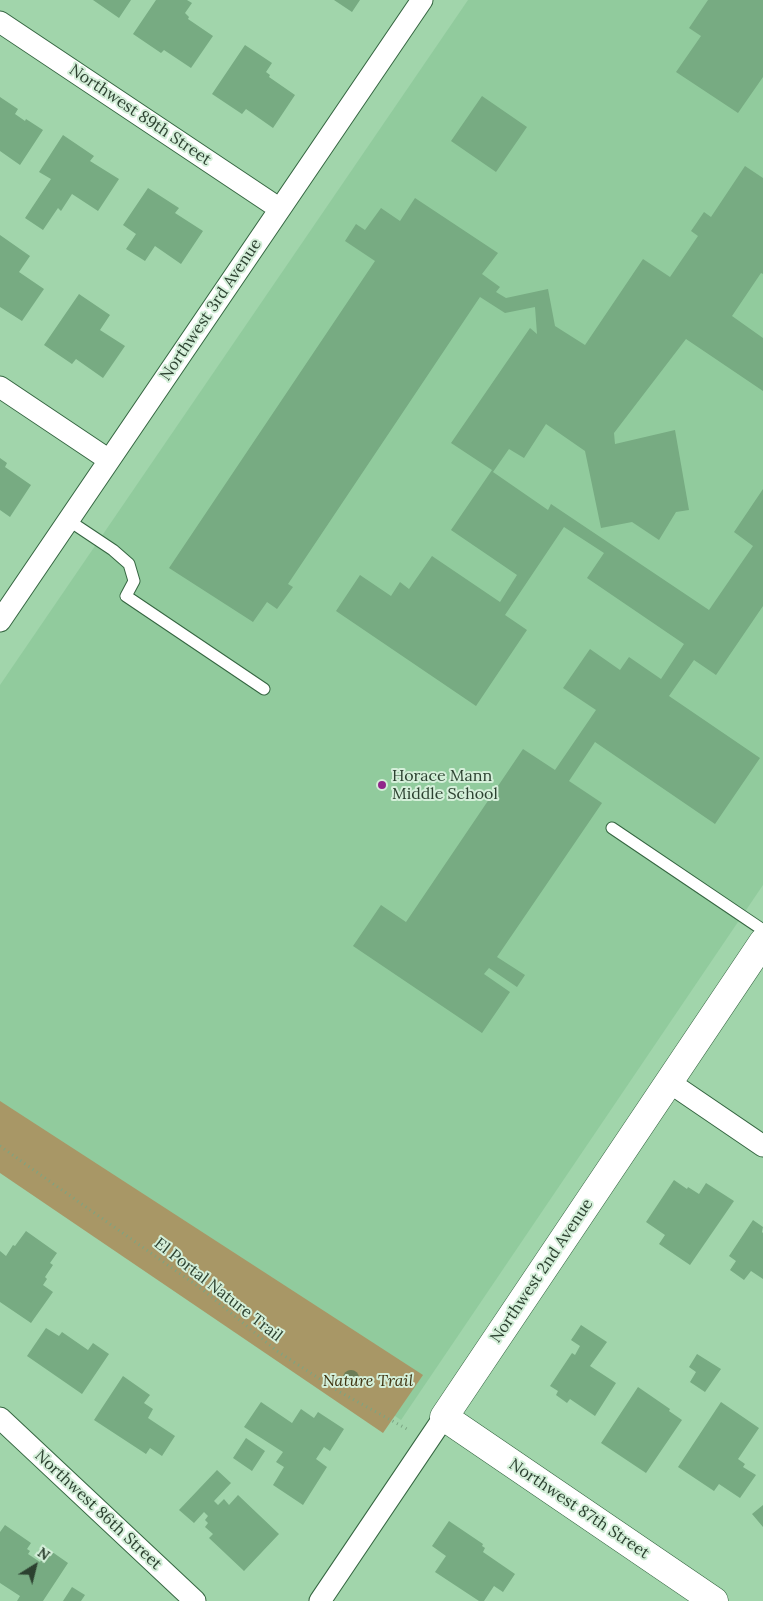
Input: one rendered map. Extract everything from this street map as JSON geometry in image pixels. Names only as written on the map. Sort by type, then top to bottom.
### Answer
[{"type":"street","name":"Northwest 3rd Avenue","points":[[0,621],[422,0]]},
{"type":"street","name":"Northwest 89th Street","points":[[0,22],[280,209]]},
{"type":"street","points":[[0,387],[109,460]]},
{"type":"street","name":"Northwest 2nd Avenue","points":[[320,1601],[763,942]]},
{"type":"street","points":[[669,1082],[763,1146]]},
{"type":"street","name":"Northwest 87th Street","points":[[444,1417],[714,1601]]},
{"type":"street","name":"Northwest 86th Street","points":[[0,1418],[195,1601]]},
{"type":"lane","points":[[68,520],[113,550],[129,564],[134,581],[126,596],[264,690]]},
{"type":"lane","points":[[612,828],[763,930]]},
{"type":"path","name":"El Portal Nature Trail","points":[[0,1146],[203,1290],[277,1351],[338,1391],[390,1419],[427,1442]]},
{"type":"shaded area","name":"Horace Mann Middle School","points":[[468,0],[763,0],[763,885],[401,1420],[0,1150],[0,685]]},
{"type":"green space","name":"Nature Trail","points":[[0,1101],[423,1375],[383,1433],[0,1173]]},
{"type":"building","points":[[93,0],[131,0],[119,18]]},
{"type":"building","points":[[156,0],[187,0],[192,3],[185,13],[189,17],[188,19],[213,36],[191,68],[164,50],[161,53],[133,34]]},
{"type":"building","points":[[334,0],[360,0],[352,12]]},
{"type":"building","points":[[708,0],[763,0],[763,77],[738,113],[676,72],[701,36],[689,28]]},
{"type":"building","points":[[245,45],[272,63],[266,72],[270,75],[269,77],[295,95],[273,128],[246,109],[242,114],[212,94]]},
{"type":"building","points":[[482,96],[527,127],[496,172],[451,141]]},
{"type":"building","points":[[0,97],[18,109],[15,114],[43,130],[20,165],[0,151]]},
{"type":"building","points":[[63,135],[94,156],[90,161],[119,179],[98,211],[72,194],[61,211],[58,208],[43,230],[25,218],[51,179],[39,172]]},
{"type":"building","points":[[745,166],[763,178],[763,274],[761,273],[732,316],[763,338],[763,391],[686,339],[614,433],[615,444],[675,430],[689,510],[676,512],[659,540],[632,522],[601,528],[585,451],[546,424],[524,458],[509,449],[493,472],[548,510],[551,504],[709,610],[753,546],[734,532],[763,489],[763,606],[716,675],[694,660],[669,696],[760,758],[715,824],[595,742],[569,781],[602,803],[497,957],[525,975],[517,987],[489,968],[484,974],[510,992],[482,1033],[353,946],[381,905],[406,922],[523,749],[555,770],[596,710],[563,688],[590,649],[620,670],[629,657],[661,679],[684,644],[587,578],[604,553],[564,527],[505,615],[527,630],[476,706],[336,611],[360,575],[391,596],[400,582],[409,589],[432,556],[500,602],[517,575],[451,530],[492,470],[451,443],[530,328],[537,334],[535,307],[505,313],[480,297],[288,584],[293,587],[277,609],[267,602],[253,622],[169,568],[375,261],[345,241],[356,224],[365,230],[381,208],[400,221],[415,198],[498,253],[482,274],[500,287],[496,292],[506,298],[548,289],[555,326],[585,345],[643,259],[670,277],[698,236],[691,231],[704,212],[711,217]]},
{"type":"building","points":[[148,188],[179,208],[175,213],[203,231],[181,264],[155,246],[145,261],[126,249],[136,234],[123,225]]},
{"type":"building","points":[[0,235],[30,256],[19,272],[44,289],[22,321],[0,307]]},
{"type":"building","points":[[79,294],[110,315],[100,330],[125,346],[103,378],[76,359],[72,364],[44,345]]},
{"type":"building","points":[[0,458],[7,463],[5,467],[31,485],[10,517],[0,510]]},
{"type":"building","points":[[674,1180],[687,1189],[688,1187],[699,1194],[706,1183],[734,1201],[690,1265],[659,1244],[665,1235],[646,1222]]},
{"type":"building","points":[[753,1220],[763,1227],[763,1279],[751,1271],[744,1280],[730,1270],[736,1261],[729,1256]]},
{"type":"building","points":[[26,1231],[57,1253],[50,1263],[53,1265],[45,1277],[47,1279],[43,1285],[53,1292],[31,1323],[0,1302],[0,1251],[6,1256]]},
{"type":"building","points":[[581,1325],[607,1342],[590,1366],[616,1383],[595,1416],[570,1399],[567,1403],[556,1395],[558,1391],[550,1386],[572,1353],[575,1355],[580,1346],[571,1340]]},
{"type":"building","points":[[46,1328],[59,1336],[62,1332],[88,1350],[93,1343],[109,1354],[82,1394],[27,1356]]},
{"type":"building","points":[[697,1354],[721,1369],[705,1392],[690,1382],[696,1372],[689,1367]]},
{"type":"building","points":[[123,1376],[150,1395],[144,1403],[153,1409],[148,1418],[175,1436],[162,1456],[150,1448],[146,1454],[94,1420]]},
{"type":"building","points":[[638,1387],[670,1409],[669,1411],[682,1420],[646,1473],[601,1443]]},
{"type":"building","points":[[261,1402],[292,1423],[301,1409],[314,1418],[318,1412],[344,1429],[330,1451],[324,1447],[316,1459],[327,1467],[303,1505],[273,1485],[284,1467],[276,1462],[283,1452],[244,1427]]},
{"type":"building","points":[[721,1402],[759,1428],[738,1459],[745,1464],[743,1467],[756,1475],[740,1498],[719,1484],[714,1491],[678,1467]]},
{"type":"building","points":[[246,1438],[265,1451],[252,1471],[233,1458]]},
{"type":"building","points":[[217,1470],[231,1483],[214,1501],[218,1505],[224,1499],[229,1505],[238,1495],[279,1534],[244,1571],[209,1538],[213,1534],[205,1527],[208,1523],[205,1520],[208,1516],[204,1512],[194,1523],[179,1510]]},
{"type":"building","points":[[763,1505],[763,1527],[752,1514]]},
{"type":"building","points":[[449,1521],[483,1544],[482,1546],[485,1548],[483,1552],[515,1574],[503,1592],[494,1586],[484,1601],[479,1601],[435,1572],[446,1556],[432,1546]]},
{"type":"building","points":[[5,1525],[31,1543],[27,1549],[30,1551],[28,1554],[40,1562],[48,1549],[68,1563],[43,1601],[17,1601],[20,1596],[0,1583],[0,1532]]},
{"type":"building","points":[[72,1587],[85,1595],[81,1601],[63,1601]]},
{"type":"place","name":"Horace Mann Middle School","points":[[382,785]]}]
